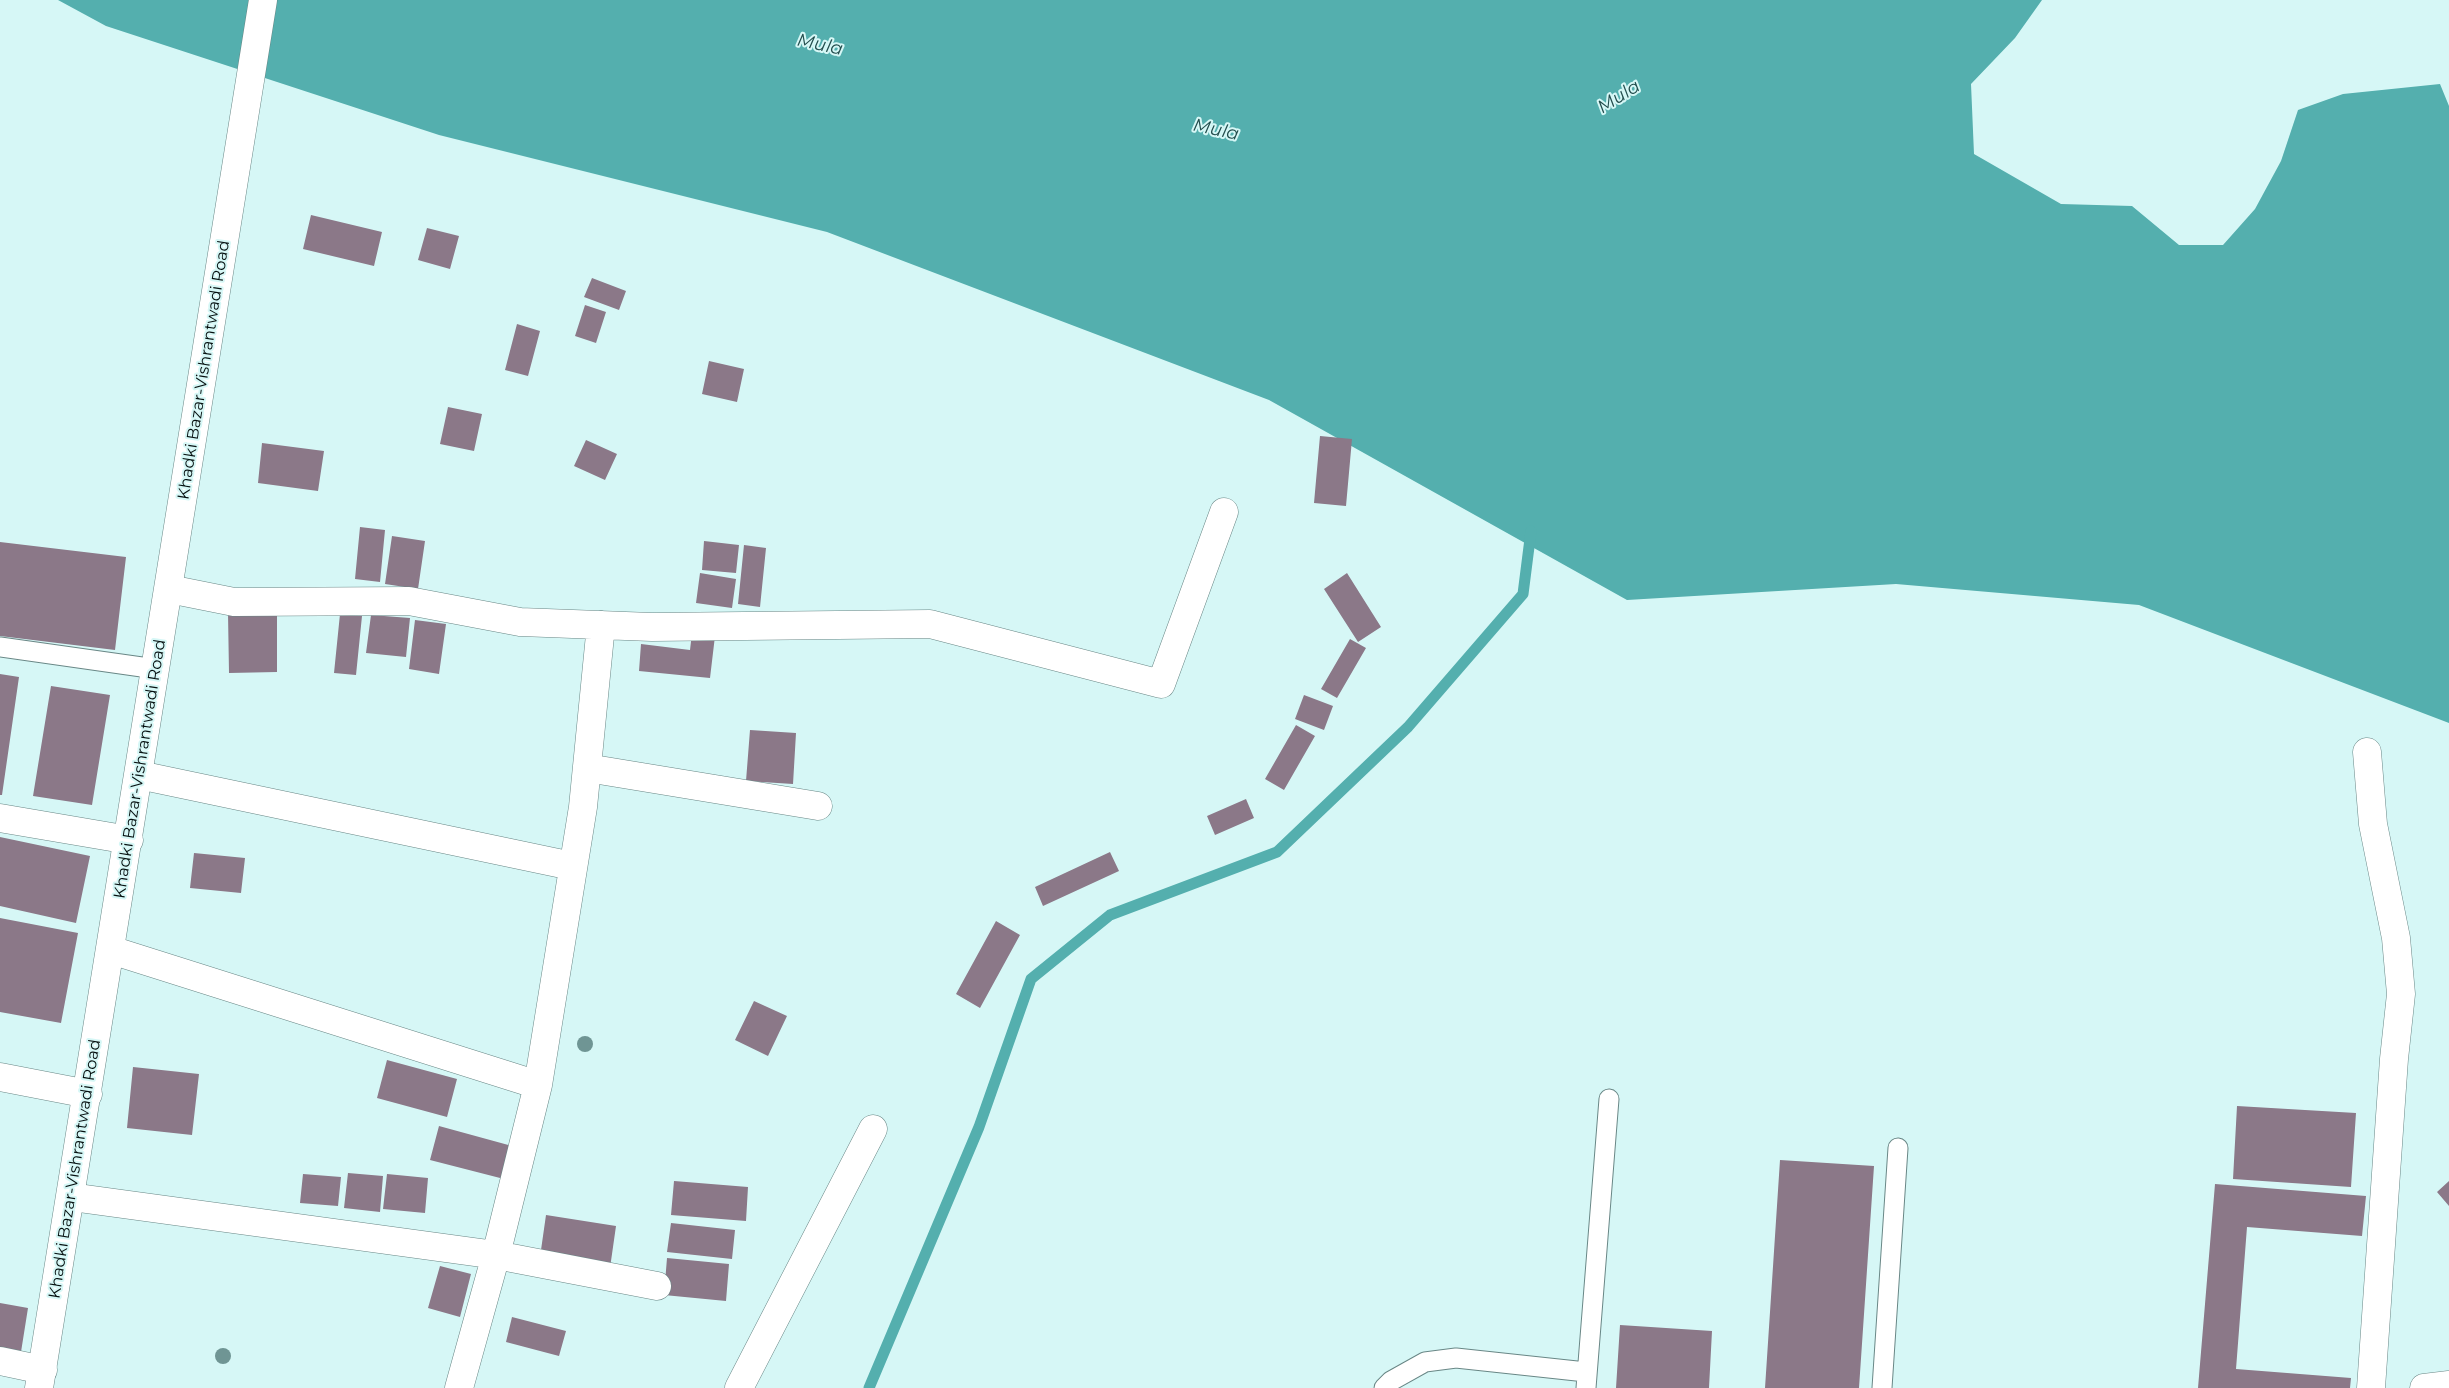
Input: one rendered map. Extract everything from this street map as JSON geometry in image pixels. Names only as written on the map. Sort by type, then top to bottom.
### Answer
[{"type":"street","name":"Khadki Bazar-Vishrantwadi Road","points":[[41,1379],[263,0]]},
{"type":"street","points":[[169,589],[234,602],[410,601],[520,622],[652,627],[930,624],[1161,684],[1224,512]]},
{"type":"street","points":[[459,1388],[496,1255],[538,1085],[583,807],[601,624]]},
{"type":"street","points":[[2367,752],[2373,824],[2396,938],[2401,994],[2393,1068],[2371,1388]]},
{"type":"street","points":[[587,768],[818,806]]},
{"type":"street","points":[[139,775],[572,866]]},
{"type":"street","points":[[0,818],[129,840]]},
{"type":"street","points":[[111,950],[538,1085]]},
{"type":"street","points":[[0,1077],[88,1094]]},
{"type":"street","points":[[739,1388],[873,1129]]},
{"type":"street","points":[[71,1197],[496,1255],[657,1286]]},
{"type":"street","points":[[0,1361],[41,1379]]},
{"type":"street","points":[[2424,1388],[2449,1385]]},
{"type":"lane","points":[[0,647],[156,669]]},
{"type":"lane","points":[[1384,1388],[1391,1381],[1425,1362],[1456,1358],[1586,1380],[1609,1099]]},
{"type":"lane","points":[[1882,1388],[1898,1148]]},
{"type":"water","name":"Mula","points":[[58,0],[2042,0],[2015,38],[1971,84],[1974,154],[2061,204],[2132,206],[2179,245],[2223,245],[2255,209],[2281,161],[2298,110],[2343,94],[2440,84],[2449,106],[2449,723],[2139,605],[1896,584],[1627,600],[1269,400],[827,232],[439,135],[106,26]]},
{"type":"building","points":[[311,215],[382,232],[374,266],[303,249]]},
{"type":"building","points":[[427,228],[459,236],[450,269],[418,260]]},
{"type":"building","points":[[592,278],[626,291],[619,310],[584,297]]},
{"type":"building","points":[[585,305],[606,312],[596,343],[575,336]]},
{"type":"building","points":[[517,324],[540,331],[528,376],[505,370]]},
{"type":"building","points":[[709,361],[744,369],[737,402],[702,394]]},
{"type":"building","points":[[448,407],[482,414],[474,451],[440,444]]},
{"type":"building","points":[[1320,436],[1352,439],[1346,506],[1314,503]]},
{"type":"building","points":[[586,440],[617,454],[605,480],[574,466]]},
{"type":"building","points":[[262,443],[324,451],[318,491],[258,483]]},
{"type":"building","points":[[360,527],[385,530],[380,582],[355,579]]},
{"type":"building","points":[[392,536],[425,541],[418,589],[385,584]]},
{"type":"building","points":[[704,541],[739,545],[736,573],[702,570]]},
{"type":"building","points":[[0,542],[126,557],[115,650],[0,636]]},
{"type":"building","points":[[744,545],[766,548],[760,607],[738,604]]},
{"type":"building","points":[[700,573],[736,579],[732,608],[696,603]]},
{"type":"building","points":[[1347,573],[1381,627],[1358,642],[1324,589]]},
{"type":"building","points":[[228,613],[277,613],[277,672],[229,673]]},
{"type":"building","points":[[340,614],[362,616],[356,675],[334,673]]},
{"type":"building","points":[[371,615],[410,618],[406,657],[366,653]]},
{"type":"building","points":[[415,620],[446,624],[439,674],[409,669]]},
{"type":"building","points":[[692,633],[715,636],[710,678],[639,671],[641,644],[690,650]]},
{"type":"building","points":[[1350,639],[1366,648],[1337,698],[1321,689]]},
{"type":"building","points":[[0,674],[19,677],[2,795],[0,795]]},
{"type":"building","points":[[51,686],[110,695],[92,805],[33,796]]},
{"type":"building","points":[[1304,695],[1333,706],[1324,730],[1295,719]]},
{"type":"building","points":[[1296,725],[1315,736],[1284,790],[1265,779]]},
{"type":"building","points":[[750,730],[796,733],[793,784],[746,781]]},
{"type":"building","points":[[1246,799],[1254,818],[1215,835],[1207,816]]},
{"type":"building","points":[[0,837],[90,856],[76,923],[0,906]]},
{"type":"building","points":[[1110,852],[1119,871],[1043,906],[1035,887]]},
{"type":"building","points":[[194,853],[245,858],[241,893],[190,888]]},
{"type":"building","points":[[0,918],[78,933],[61,1023],[0,1012]]},
{"type":"building","points":[[996,921],[1020,935],[980,1008],[956,994]]},
{"type":"building","points":[[754,1001],[787,1016],[768,1056],[735,1040]]},
{"type":"building","points":[[387,1060],[457,1079],[447,1117],[377,1098]]},
{"type":"building","points":[[133,1067],[199,1074],[192,1135],[127,1128]]},
{"type":"building","points":[[2237,1106],[2356,1113],[2351,1187],[2233,1179]]},
{"type":"building","points":[[439,1126],[512,1146],[504,1179],[430,1160]]},
{"type":"building","points":[[1780,1160],[1874,1166],[1859,1388],[1765,1388]]},
{"type":"building","points":[[348,1173],[383,1176],[380,1212],[344,1208]]},
{"type":"building","points":[[303,1174],[341,1177],[338,1206],[300,1203]]},
{"type":"building","points":[[387,1174],[428,1178],[425,1213],[383,1209]]},
{"type":"building","points":[[674,1181],[748,1187],[746,1221],[671,1215]]},
{"type":"building","points":[[2449,1181],[2449,1206],[2437,1192]]},
{"type":"building","points":[[2215,1184],[2366,1196],[2362,1236],[2247,1227],[2236,1369],[2351,1378],[2350,1388],[2198,1388]]},
{"type":"building","points":[[546,1215],[616,1226],[610,1268],[540,1257]]},
{"type":"building","points":[[671,1223],[735,1230],[732,1259],[667,1252]]},
{"type":"building","points":[[667,1258],[729,1264],[726,1301],[664,1295]]},
{"type":"building","points":[[440,1266],[471,1274],[460,1317],[428,1308]]},
{"type":"building","points":[[0,1303],[28,1308],[21,1352],[0,1348]]},
{"type":"building","points":[[512,1317],[566,1331],[559,1356],[506,1342]]},
{"type":"building","points":[[1620,1325],[1712,1331],[1709,1388],[1616,1388]]},
{"type":"waterway","points":[[869,1388],[979,1127],[1031,979],[1110,915],[1277,852],[1408,727],[1523,594],[1531,531]]}]
